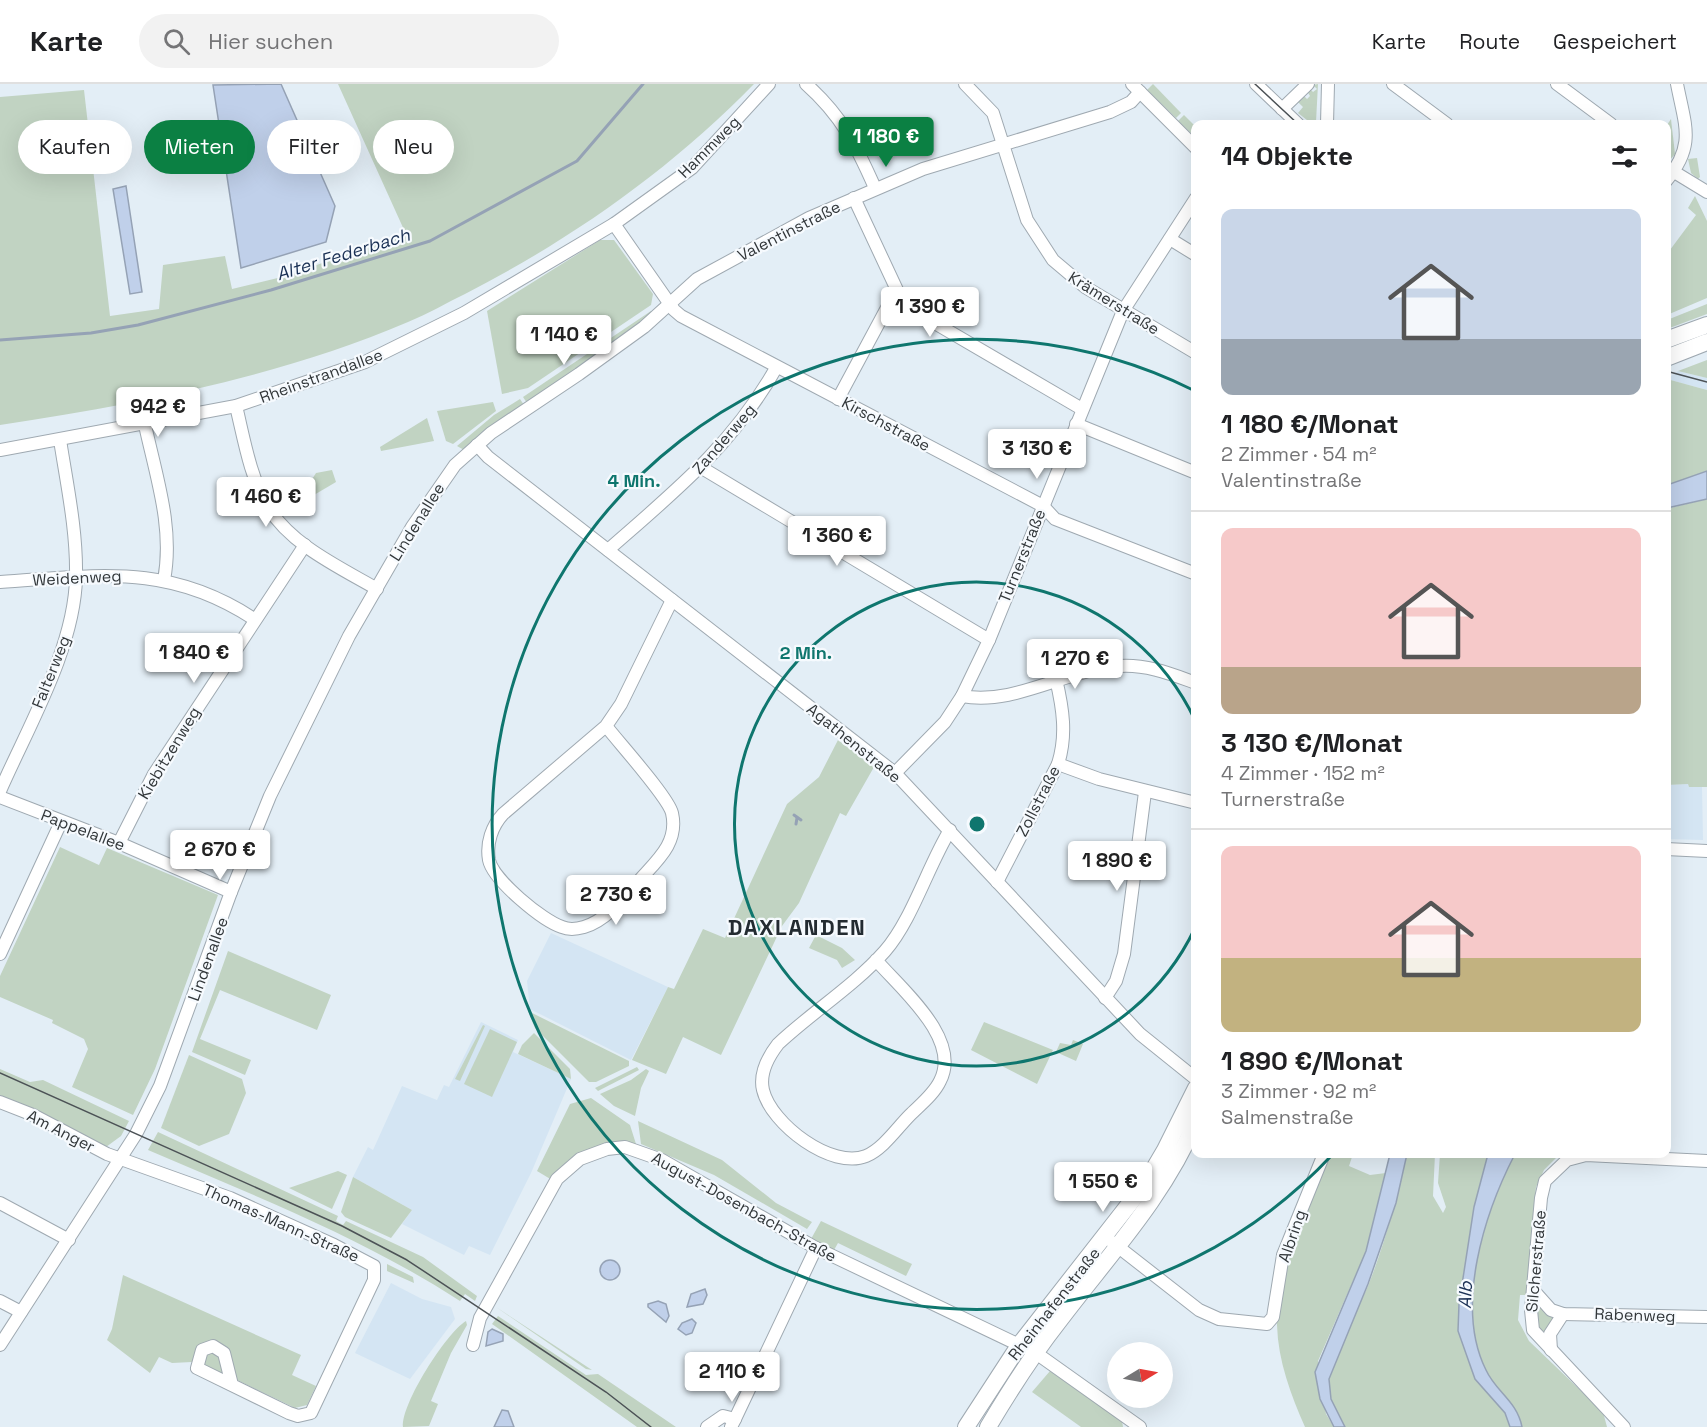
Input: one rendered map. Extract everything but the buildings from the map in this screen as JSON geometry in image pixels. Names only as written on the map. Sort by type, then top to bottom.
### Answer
[{"type":"main road","points":[[1671,338],[1707,325]]},
{"type":"main road","points":[[1673,356],[1707,342]]},
{"type":"main road","points":[[1673,356],[1707,354]]},
{"type":"main road","name":"Rheinhafenstraße","points":[[988,1427],[1112,1242],[1165,1150],[1191,1098]]},
{"type":"main road","name":"Rheinhafenstraße","points":[[966,1427],[1020,1344],[1165,1180],[1191,1131]]},
{"type":"street","name":"Hammweg","points":[[614,224],[692,168],[769,84]]},
{"type":"street","points":[[806,84],[830,106],[845,125],[875,188]]},
{"type":"street","name":"Krämerstraße","points":[[965,84],[993,113],[1023,210],[1045,251],[1072,279],[1191,350]]},
{"type":"street","points":[[1256,84],[1294,120]]},
{"type":"street","points":[[1282,109],[1308,84]]},
{"type":"street","points":[[1327,120],[1328,84]]},
{"type":"street","points":[[1394,84],[1442,120]]},
{"type":"street","points":[[1557,84],[1606,120]]},
{"type":"street","points":[[1671,171],[1684,155],[1686,142],[1677,84]]},
{"type":"street","points":[[1136,88],[1191,143]]},
{"type":"street","name":"Valentinstraße","points":[[477,445],[500,426],[579,374],[644,327],[668,302],[708,273],[809,218],[923,169],[1116,109],[1131,102],[1136,88]]},
{"type":"street","points":[[1671,174],[1704,189]]},
{"type":"street","points":[[854,198],[904,305],[1082,409]]},
{"type":"street","name":"Turnerstraße","points":[[895,773],[945,722],[962,696],[989,640],[1123,310],[1191,206]]},
{"type":"street","name":"Kirschstraße","points":[[614,224],[668,302],[681,316],[1042,506],[1055,519],[1191,572]]},
{"type":"street","name":"Rheinstrandallee","points":[[0,450],[145,425],[236,406],[356,366],[420,336],[554,262],[614,224]]},
{"type":"street","points":[[1170,239],[1191,252]]},
{"type":"street","points":[[838,399],[889,304],[899,298]]},
{"type":"street","name":"Zanderweg","points":[[608,550],[702,468],[751,410],[776,368]]},
{"type":"street","points":[[236,406],[258,488],[268,508],[305,545],[376,589]]},
{"type":"street","points":[[1076,424],[1191,471]]},
{"type":"street","points":[[145,425],[165,519],[167,556],[164,580]]},
{"type":"street","name":"Falterweg","points":[[0,791],[64,647],[73,609],[76,577],[75,543],[60,440]]},
{"type":"street","name":"Agathenstraße","points":[[477,445],[482,452],[895,773],[1105,998],[1156,1049],[1191,1075]]},
{"type":"street","name":"Lindenallee","points":[[0,1345],[121,1160],[160,1086],[231,892],[270,796],[337,658],[439,486],[455,465],[477,445]]},
{"type":"street","points":[[702,468],[989,640]]},
{"type":"street","name":"Kiebitzenweg","points":[[119,843],[153,774],[305,545]]},
{"type":"street","name":"Weidenweg","points":[[0,582],[117,574],[164,580],[205,592],[254,619]]},
{"type":"street","points":[[606,726],[669,804],[673,832],[662,856],[602,918],[585,927],[562,927],[535,909],[498,878],[489,860],[492,830],[504,814],[606,726],[621,704],[672,600]]},
{"type":"street","points":[[962,696],[988,699],[1122,665],[1154,669],[1191,681]]},
{"type":"street","name":"Zollstraße","points":[[997,882],[1058,764],[1063,749],[1064,722],[1056,680]]},
{"type":"street","points":[[1058,764],[1145,792],[1191,802]]},
{"type":"street","points":[[1105,998],[1116,981],[1124,954],[1145,792]]},
{"type":"street","name":"Pappelallee","points":[[0,797],[119,843],[231,892]]},
{"type":"street","points":[[0,954],[61,822]]},
{"type":"street","points":[[876,960],[938,1034],[945,1048],[945,1068],[937,1087],[874,1151],[858,1158],[842,1160],[824,1154],[776,1115],[763,1091],[764,1072],[770,1054],[778,1044],[876,960],[899,932],[936,853],[950,830]]},
{"type":"street","points":[[1671,849],[1707,851]]},
{"type":"street","name":"Am Anger","points":[[0,1102],[33,1115],[121,1160]]},
{"type":"street","name":"August-Dosenbach-Straße","points":[[473,1345],[480,1318],[562,1173],[580,1159],[600,1150],[625,1148],[663,1160],[816,1248],[1020,1344],[1140,1427]]},
{"type":"street","name":"Albring","points":[[1112,1242],[1188,1303],[1210,1315],[1227,1320],[1267,1324],[1271,1322],[1286,1245],[1322,1158]]},
{"type":"street","name":"Silcherstraße","points":[[1575,1158],[1567,1160],[1545,1181],[1541,1198],[1531,1310],[1533,1330],[1624,1427]]},
{"type":"street","points":[[1666,1158],[1707,1161]]},
{"type":"street","name":"Thomas-Mann-Straße","points":[[121,1160],[230,1198],[334,1245],[374,1266],[374,1280],[311,1413],[298,1416],[232,1385]]},
{"type":"street","points":[[0,1203],[69,1240]]},
{"type":"street","points":[[707,1427],[723,1416],[733,1423],[816,1248]]},
{"type":"street","points":[[1534,1291],[1551,1310],[1563,1314],[1550,1334],[1551,1350]]},
{"type":"street","points":[[0,1300],[21,1312]]},
{"type":"street","name":"Rabenweg","points":[[1563,1314],[1707,1317]]},
{"type":"shaded area","points":[[1678,371],[1707,378],[1707,390],[1671,380],[1671,376]]},
{"type":"shaded area","points":[[1688,784],[1689,787],[1702,787],[1703,840],[1671,839],[1671,785]]},
{"type":"shaded area","points":[[551,933],[668,987],[631,1060],[530,1009],[527,981]]},
{"type":"shaded area","points":[[481,1022],[518,1040],[513,1052],[571,1079],[531,1173],[490,1255],[469,1246],[464,1255],[402,1224],[412,1210],[353,1177],[368,1147],[373,1150],[402,1086],[437,1100],[444,1085],[449,1087]]},
{"type":"shaded area","points":[[391,1283],[422,1299],[451,1307],[455,1319],[410,1379],[355,1353]]},
{"type":"green space","points":[[338,84],[754,84],[688,145],[618,201],[505,273],[415,319],[359,341],[259,373],[156,398],[0,425],[0,97],[84,90],[87,120],[18,120],[18,174],[94,174],[110,316],[159,309],[163,265],[225,256],[232,289],[290,275],[405,232],[379,174],[454,174],[454,120],[373,120],[373,161],[361,135],[361,120],[354,120]]},
{"type":"green space","points":[[1153,84],[1181,113],[1176,118],[1147,90]]},
{"type":"green space","points":[[1318,84],[1316,120],[1307,120],[1298,113],[1303,107],[1297,101],[1303,95],[1307,99],[1310,96],[1307,91],[1309,88],[1313,92],[1317,89],[1313,85]]},
{"type":"green space","points":[[1184,115],[1191,122],[1191,133],[1178,121]]},
{"type":"green space","points":[[1671,119],[1675,154],[1671,159],[1671,120]]},
{"type":"green space","points":[[1697,158],[1700,177],[1698,179],[1691,173],[1688,159]]},
{"type":"green space","points":[[1695,196],[1707,221],[1707,298],[1671,313],[1671,249],[1696,215],[1688,208]]},
{"type":"green space","points":[[600,240],[614,240],[653,294],[651,305],[528,388],[502,394],[487,311]]},
{"type":"green space","points":[[1707,304],[1707,314],[1671,328],[1671,318]]},
{"type":"green space","points":[[651,311],[654,313],[648,320],[527,403],[523,397]]},
{"type":"green space","points":[[1707,360],[1707,378],[1678,371]]},
{"type":"green space","points":[[1671,380],[1707,390],[1707,471],[1671,484]]},
{"type":"green space","points":[[520,399],[524,405],[464,450],[457,446],[494,415]]},
{"type":"green space","points":[[493,402],[496,411],[453,444],[446,441],[437,411]]},
{"type":"green space","points":[[427,418],[434,441],[381,451],[380,447]]},
{"type":"green space","points":[[332,470],[336,482],[314,495],[307,487],[316,473]]},
{"type":"green space","points":[[1707,499],[1707,787],[1689,787],[1688,784],[1671,785],[1671,508]]},
{"type":"green space","points":[[838,740],[874,767],[846,816],[840,813],[799,903],[782,926],[721,1055],[683,1037],[666,1074],[632,1060],[668,987],[674,989],[703,929],[725,938],[787,804],[819,777]]},
{"type":"green space","points":[[60,847],[99,865],[107,848],[218,895],[155,1069],[133,1115],[72,1087],[88,1049],[84,1039],[52,1023],[53,1020],[0,997],[0,976]]},
{"type":"green space","points":[[816,935],[842,948],[855,960],[842,968],[837,960],[809,948]]},
{"type":"green space","points":[[228,951],[331,995],[317,1030],[220,990],[200,1039],[251,1060],[245,1075],[192,1052]]},
{"type":"green space","points":[[528,1011],[629,1061],[629,1066],[596,1082],[589,1082],[535,1028]]},
{"type":"green space","points":[[984,1022],[1053,1050],[1037,1084],[971,1050]]},
{"type":"green space","points":[[483,1025],[485,1026],[460,1081],[455,1079]]},
{"type":"green space","points":[[490,1029],[517,1042],[492,1097],[464,1084]]},
{"type":"green space","points":[[534,1033],[570,1069],[571,1079],[518,1054],[522,1045]]},
{"type":"green space","points":[[1073,1040],[1083,1044],[1076,1061],[1056,1052],[1060,1043],[1071,1045]]},
{"type":"green space","points":[[189,1055],[242,1079],[246,1093],[229,1134],[199,1146],[161,1128]]},
{"type":"green space","points":[[637,1067],[639,1070],[598,1091],[595,1088]]},
{"type":"green space","points":[[0,1069],[30,1082],[43,1080],[129,1121],[121,1136],[106,1147],[0,1096]]},
{"type":"green space","points":[[646,1069],[649,1071],[641,1088],[635,1116],[614,1106],[600,1094],[631,1080]]},
{"type":"green space","points":[[591,1098],[630,1125],[636,1144],[610,1145],[589,1150],[570,1161],[552,1180],[537,1171],[570,1104]]},
{"type":"green space","points":[[638,1121],[722,1160],[776,1203],[812,1222],[807,1229],[714,1175],[641,1144]]},
{"type":"green space","points":[[158,1132],[338,1216],[336,1221],[343,1225],[346,1221],[423,1257],[477,1296],[475,1301],[465,1294],[460,1301],[385,1257],[308,1219],[148,1150]]},
{"type":"green space","points":[[1326,1158],[1352,1158],[1349,1166],[1370,1175],[1386,1173],[1366,1251],[1318,1361],[1326,1414],[1334,1427],[1305,1427],[1290,1390],[1278,1338],[1278,1304],[1281,1282],[1303,1216]]},
{"type":"green space","points":[[1406,1158],[1435,1158],[1433,1196],[1443,1213],[1446,1207],[1438,1183],[1440,1158],[1487,1158],[1474,1207],[1459,1304],[1458,1331],[1475,1379],[1505,1413],[1510,1427],[1345,1427],[1333,1404],[1329,1386],[1331,1368],[1368,1286]]},
{"type":"green space","points":[[1513,1158],[1556,1158],[1544,1170],[1536,1187],[1526,1295],[1520,1295],[1518,1320],[1529,1341],[1603,1412],[1607,1427],[1522,1427],[1516,1411],[1486,1370],[1477,1345],[1473,1317],[1473,1289],[1484,1231]]},
{"type":"green space","points":[[338,1171],[347,1175],[332,1209],[289,1188]]},
{"type":"green space","points":[[353,1177],[412,1210],[391,1238],[345,1217],[341,1212]]},
{"type":"green space","points":[[821,1221],[912,1264],[906,1276],[838,1243],[834,1250],[811,1239]]},
{"type":"green space","points":[[387,1264],[413,1277],[414,1283],[387,1271]]},
{"type":"green space","points":[[123,1275],[301,1355],[292,1375],[316,1386],[307,1405],[295,1408],[235,1379],[231,1358],[198,1348],[192,1362],[172,1363],[159,1357],[150,1373],[107,1340],[112,1329]]},
{"type":"green space","points":[[1534,1304],[1556,1317],[1543,1337],[1534,1321]]},
{"type":"green space","points":[[496,1307],[592,1370],[586,1369]]},
{"type":"green space","points":[[498,1316],[586,1375],[598,1374],[676,1427],[637,1427],[492,1324]]},
{"type":"green space","points":[[466,1321],[467,1325],[451,1353],[431,1401],[438,1404],[429,1426],[403,1427],[409,1402],[426,1370],[447,1339]]},
{"type":"green space","points":[[214,1351],[221,1356],[226,1377],[203,1368],[203,1357]]},
{"type":"green space","points":[[1050,1371],[1122,1421],[1123,1427],[1081,1427],[1032,1392]]},
{"type":"water","points":[[281,84],[297,120],[267,120],[267,174],[321,174],[335,206],[326,242],[241,268],[227,174],[255,174],[255,120],[218,120],[213,85]]},
{"type":"water","points":[[126,186],[142,292],[130,294],[113,189]]},
{"type":"water","points":[[1707,471],[1707,499],[1671,507],[1671,484]]},
{"type":"water","points":[[1389,1158],[1406,1158],[1396,1203],[1368,1284],[1329,1379],[1331,1399],[1345,1427],[1334,1427],[1320,1399],[1315,1372],[1366,1251]]},
{"type":"water","name":"Alb","points":[[1487,1158],[1513,1158],[1493,1203],[1484,1231],[1473,1289],[1473,1317],[1477,1345],[1486,1370],[1516,1410],[1522,1427],[1510,1427],[1505,1413],[1475,1379],[1458,1331],[1459,1304],[1474,1207]]},
{"type":"water","points":[[610,1260],[617,1263],[620,1270],[617,1277],[610,1280],[603,1277],[600,1270],[603,1263]]},
{"type":"water","points":[[705,1289],[707,1295],[703,1304],[687,1307],[691,1294]]},
{"type":"water","points":[[658,1301],[666,1304],[669,1316],[666,1322],[648,1307],[648,1304]]},
{"type":"water","points":[[692,1319],[696,1323],[692,1333],[686,1335],[678,1329],[682,1323]]},
{"type":"water","points":[[492,1329],[503,1334],[503,1341],[486,1346],[488,1332]]},
{"type":"water","points":[[502,1410],[508,1411],[514,1427],[494,1427]]},
{"type":"waterway","name":"Alter Federbach","points":[[0,340],[91,333],[138,325],[271,290],[430,241],[577,161],[643,84]]},
{"type":"waterway","points":[[794,815],[801,820]]},
{"type":"waterway","points":[[796,824],[797,818]]},
{"type":"tram line","points":[[1255,84],[1294,120]]},
{"type":"tram line","points":[[1671,372],[1707,382]]},
{"type":"tram line","points":[[0,1073],[342,1226],[407,1260],[606,1392],[651,1427]]},
{"type":"district","name":"DAXLANDEN","points":[[797,927]]}]
